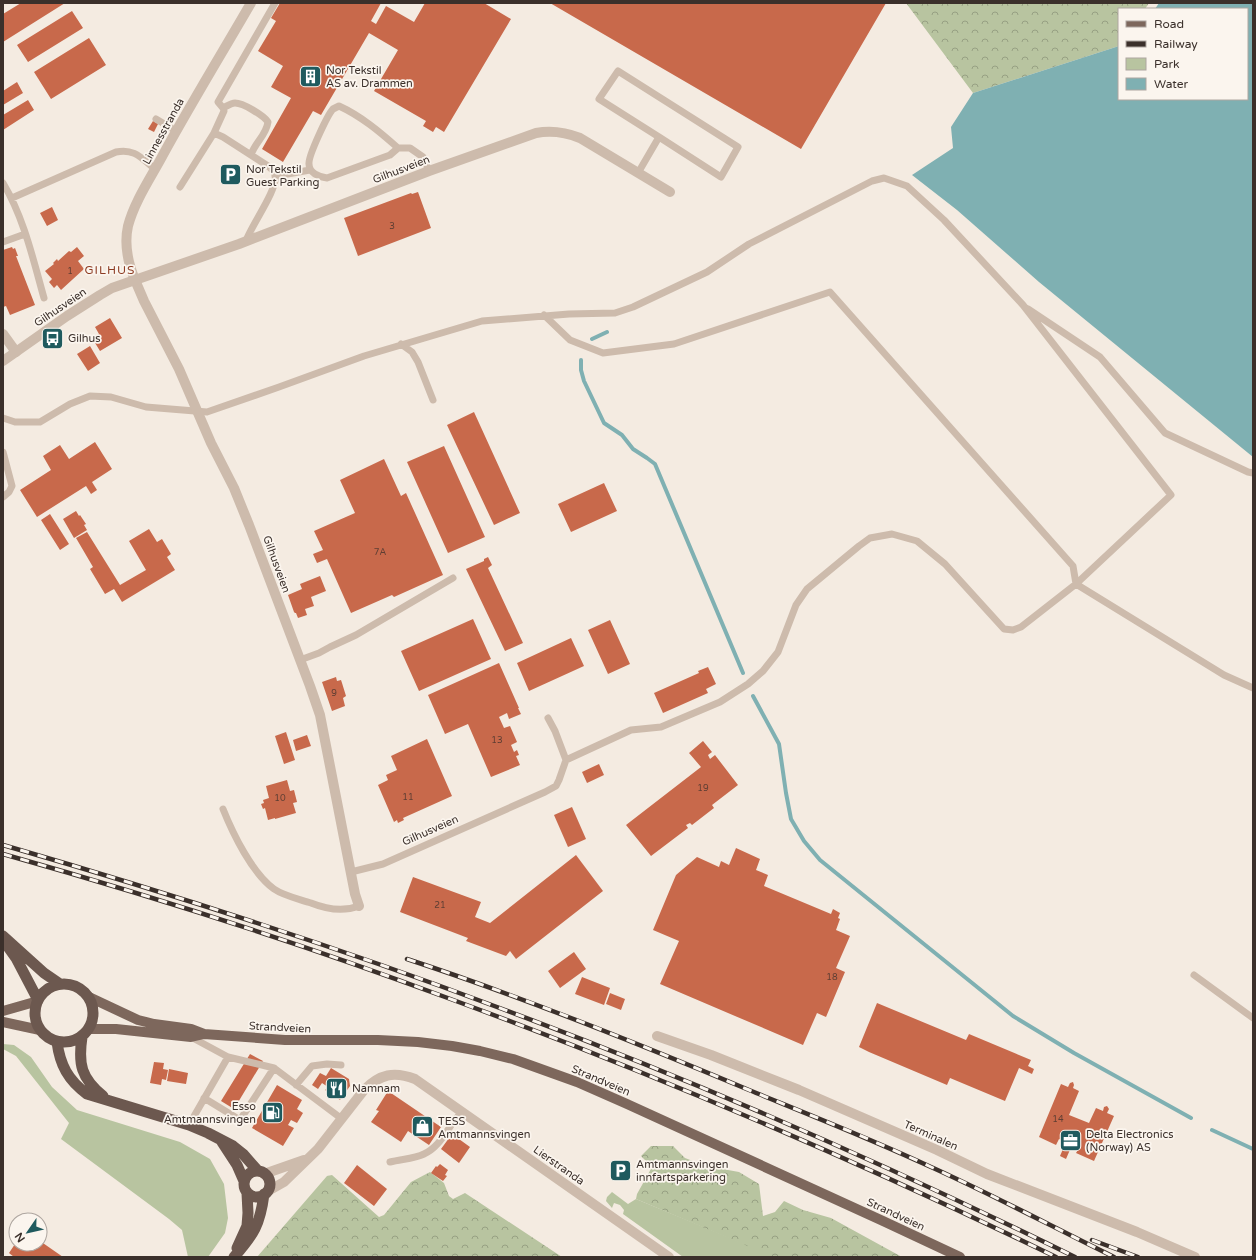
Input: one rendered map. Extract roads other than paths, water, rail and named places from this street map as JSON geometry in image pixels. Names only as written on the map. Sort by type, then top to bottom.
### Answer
[{"type":"highway","points":[[3,936],[44,973],[60,984]]},
{"type":"highway","points":[[3,940],[16,958],[38,1001]]},
{"type":"highway","points":[[86,1033],[70,1042],[57,1042],[40,1030],[35,1013],[38,1001],[47,989],[60,984],[73,985],[85,992],[89,997],[93,1005],[93,1021],[86,1033],[80,1059],[84,1074],[92,1087],[106,1099]]},
{"type":"highway","points":[[57,1042],[61,1060],[70,1078],[87,1094],[189,1124],[208,1133],[233,1146],[243,1154],[269,1181],[258,1224],[249,1240],[233,1257]]},
{"type":"highway","points":[[222,1141],[237,1165],[244,1181],[244,1187],[247,1193],[247,1226],[233,1257]]},
{"type":"highway","points":[[244,1181],[249,1174],[261,1173]]},
{"type":"highway","points":[[247,1193],[255,1197],[266,1192]]},
{"type":"main road","name":"Strandveien","points":[[89,997],[138,1020],[154,1024],[191,1029],[204,1034],[285,1040],[378,1040],[418,1042],[480,1051],[513,1059],[577,1082],[634,1107],[960,1257]]},
{"type":"main road","points":[[3,1010],[38,1001]]},
{"type":"main road","points":[[3,1022],[40,1030]]},
{"type":"main road","name":"Strandveien","points":[[86,1033],[116,1029],[191,1037],[204,1034]]},
{"type":"street","name":"Linnesstranda","points":[[135,280],[128,258],[127,245],[128,226],[134,209],[176,131],[250,3]]},
{"type":"street","name":"Gilhusveien","points":[[3,361],[67,316],[112,288],[246,241],[429,171],[536,133],[555,131],[567,133],[580,138],[670,192]]},
{"type":"street","name":"Gilhusveien","points":[[135,280],[144,301],[179,369],[197,412],[234,488],[250,525],[320,715],[359,906]]},
{"type":"street","points":[[3,334],[16,352]]},
{"type":"street","name":"Terminalen","points":[[658,1036],[711,1055],[812,1096],[937,1150],[987,1174],[1138,1232],[1195,1257]]},
{"type":"street","name":"Lierstranda","points":[[266,1192],[284,1182],[310,1157],[326,1140],[370,1084],[387,1075],[397,1074],[415,1079],[669,1257]]},
{"type":"street","name":"Lierstranda","points":[[261,1173],[284,1167],[310,1157]]},
{"type":"lane","points":[[180,187],[214,133],[224,111],[218,102],[275,3]]},
{"type":"lane","points":[[618,70],[738,147],[721,177],[659,137],[599,99],[618,70]]},
{"type":"lane","points":[[223,108],[236,103],[242,104],[264,117],[268,122],[267,129],[252,150],[251,155]]},
{"type":"lane","points":[[398,148],[390,155],[327,178],[321,177],[310,170],[308,164],[314,145],[332,109],[339,106],[368,123],[398,148],[410,148],[423,157],[429,171]]},
{"type":"lane","points":[[156,119],[176,131]]},
{"type":"lane","points":[[214,133],[223,137],[273,170],[276,176],[270,194],[246,241]]},
{"type":"lane","points":[[638,173],[659,137]]},
{"type":"lane","points":[[12,198],[123,150],[135,153],[155,169]]},
{"type":"lane","points":[[276,176],[310,170]]},
{"type":"lane","points":[[3,418],[15,422],[40,422],[70,404],[90,396],[112,397],[146,407],[207,412],[364,356],[482,321],[544,315],[615,312],[633,307],[707,272],[750,244],[872,181],[884,178],[906,186],[944,220],[1023,305],[1171,495],[1076,584],[1021,627],[1013,630],[1004,630],[945,564],[917,541],[892,534],[870,538],[807,589],[796,605],[778,652],[763,671],[748,684],[720,702],[661,727],[631,730],[566,760],[555,731],[548,718]]},
{"type":"lane","points":[[3,183],[12,198],[25,234],[44,298]]},
{"type":"lane","points":[[3,242],[25,234]]},
{"type":"lane","points":[[544,315],[570,340],[603,353],[674,344],[830,292],[1073,566],[1076,584],[1224,675],[1253,688]]},
{"type":"lane","points":[[1023,305],[1100,357],[1165,433],[1253,473]]},
{"type":"lane","points":[[401,344],[412,352],[418,362],[433,400]]},
{"type":"lane","points":[[3,452],[12,486],[9,492],[3,497]]},
{"type":"lane","points":[[300,660],[320,653],[356,635],[453,578]]},
{"type":"lane","name":"Gilhusveien","points":[[351,872],[382,864],[533,798],[556,786],[566,760]]},
{"type":"lane","points":[[223,809],[238,842],[256,870],[274,890],[315,905],[330,908],[342,910],[359,906]]},
{"type":"lane","points":[[1194,974],[1253,1018]]},
{"type":"lane","points":[[191,1037],[228,1057],[274,1068],[342,1119]]},
{"type":"lane","points":[[189,1124],[228,1057]]},
{"type":"lane","points":[[296,1085],[312,1066],[327,1064],[341,1065]]},
{"type":"lane","points":[[204,1098],[240,1120],[274,1068]]},
{"type":"lane","points":[[390,1162],[425,1154],[439,1143],[457,1116],[462,1112]]},
{"type":"water","points":[[1159,3],[1253,3],[1253,457],[1039,282],[957,210],[912,175],[953,148],[951,127],[973,93],[1118,46],[1118,100],[1248,100],[1248,8],[1156,8]]},
{"type":"waterway","points":[[592,339],[607,332]]},
{"type":"waterway","points":[[581,360],[581,370],[584,381],[604,423],[622,435],[633,449],[655,464],[743,673]]},
{"type":"waterway","points":[[753,696],[779,744],[791,819],[804,841],[820,860],[1013,1016],[1074,1053],[1191,1118]]},
{"type":"waterway","points":[[1212,1130],[1253,1149]]},
{"type":"railway","points":[[3,845],[252,921],[436,984],[571,1035],[789,1124],[933,1189],[1075,1257]]},
{"type":"railway","points":[[3,854],[115,886],[281,939],[523,1026],[754,1119],[905,1186],[1056,1257]]},
{"type":"railway","points":[[407,959],[580,1021],[863,1137],[977,1189],[1114,1257]]},
{"type":"railway","points":[[1092,1240],[1138,1257]]},
{"type":"place","name":"Nor Tekstil AS av. Drammen","points":[[310,76]]},
{"type":"place","name":"Nor Tekstil Guest Parking","points":[[230,175]]},
{"type":"place","name":"Gilhus","points":[[52,338]]},
{"type":"place","name":"Namnam","points":[[336,1088]]},
{"type":"place","name":"Esso Amtmannsvingen","points":[[272,1112]]},
{"type":"place","name":"TESS Amtmannsvingen","points":[[423,1127]]},
{"type":"place","name":"Delta Electronics (Norway) AS","points":[[1071,1140]]},
{"type":"place","name":"Amtmannsvingen innfartsparkering","points":[[620,1170]]},
{"type":"district","name":"GILHUS","points":[[110,270]]}]
